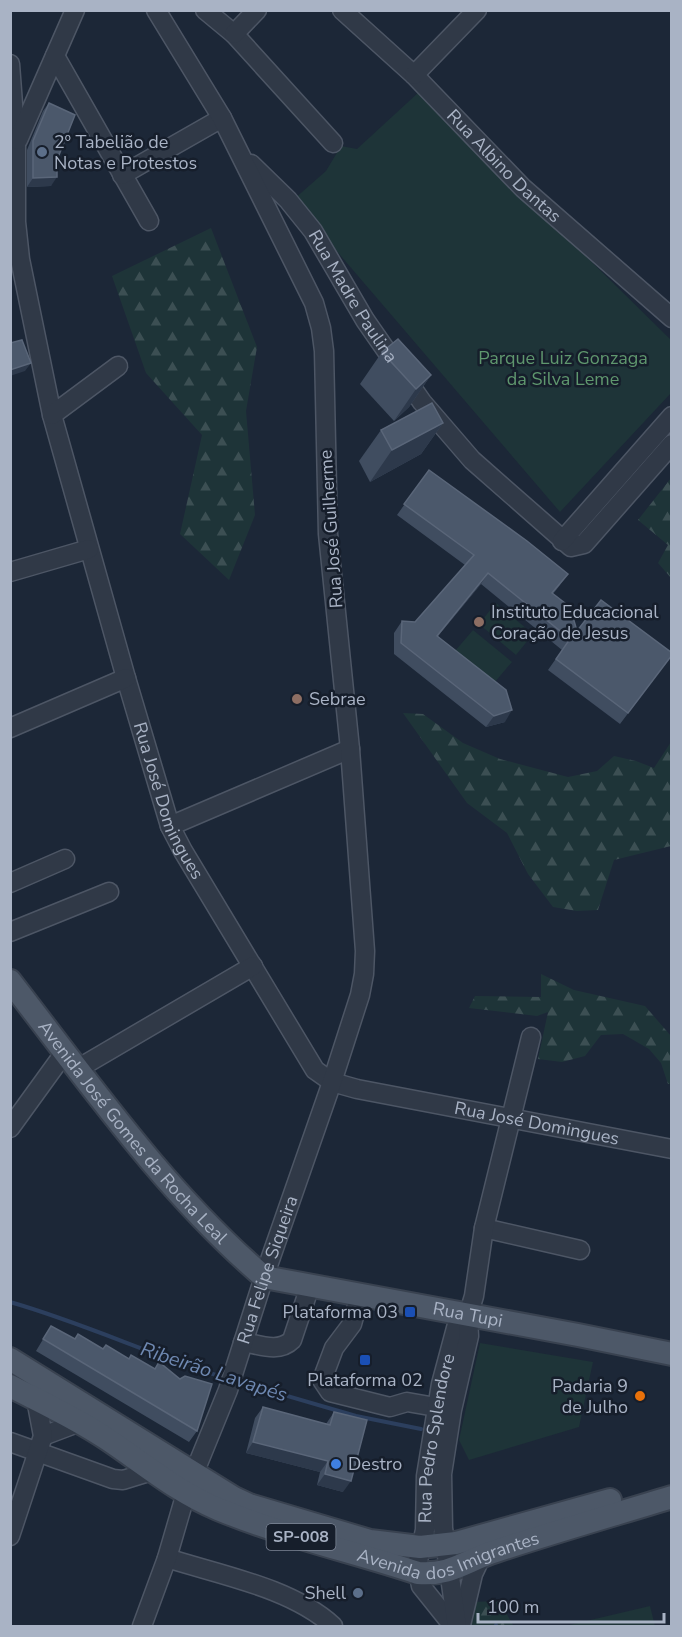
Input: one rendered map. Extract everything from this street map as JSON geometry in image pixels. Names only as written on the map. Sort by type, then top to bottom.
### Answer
[{"type":"main road","name":"Avenida José Gomes da Rocha Leal","points":[[10,981],[138,1146],[230,1248],[264,1277]]},
{"type":"main road","name":"Rua Tupi","points":[[264,1277],[672,1354]]},
{"type":"main road","name":"Avenida dos Imigrantes","points":[[11,1359],[191,1483],[217,1509],[276,1530],[418,1573],[434,1575],[448,1571],[481,1557],[672,1497]]},
{"type":"main road","name":"Avenida dos Imigrantes","points":[[10,1386],[80,1422],[152,1471],[249,1505],[370,1541],[420,1547],[446,1546],[672,1481]]},
{"type":"street","points":[[16,144],[75,10]]},
{"type":"street","name":"Rua José Guilherme","points":[[156,10],[242,154],[314,303],[321,328],[324,351],[328,534],[350,749],[364,962],[360,995],[332,1082]]},
{"type":"street","points":[[205,10],[234,34],[333,143]]},
{"type":"street","points":[[234,34],[257,10]]},
{"type":"street","name":"Rua Albino Dantas","points":[[342,10],[414,75],[523,188],[672,318]]},
{"type":"street","points":[[414,75],[477,10]]},
{"type":"street","points":[[55,56],[149,221]]},
{"type":"street","name":"Rua José Domingues","points":[[10,64],[16,144],[13,222],[52,415],[126,678],[170,826],[304,1056],[315,1070],[332,1082],[357,1089],[672,1149]]},
{"type":"street","points":[[123,175],[222,118]]},
{"type":"street","name":"Rua Madre Paulina","points":[[242,154],[288,200],[313,231],[365,320],[422,402],[472,460],[562,541]]},
{"type":"street","points":[[52,415],[118,366]]},
{"type":"street","points":[[672,416],[562,541],[571,547],[584,544],[672,444]]},
{"type":"street","points":[[10,572],[89,549]]},
{"type":"street","points":[[10,728],[126,678]]},
{"type":"street","points":[[170,826],[350,749]]},
{"type":"street","points":[[10,883],[65,859]]},
{"type":"street","points":[[10,932],[109,892]]},
{"type":"street","points":[[10,1128],[72,1060],[253,966]]},
{"type":"street","name":"Rua Pedro Splendore","points":[[418,1573],[420,1547],[425,1530],[426,1476],[445,1408],[469,1336],[468,1316],[474,1296],[484,1228],[531,1037]]},
{"type":"street","name":"Rua Felipe Siqueira","points":[[142,1626],[191,1483],[228,1390],[264,1277],[332,1082]]},
{"type":"street","points":[[484,1228],[580,1250]]},
{"type":"street","points":[[243,1342],[277,1348],[285,1347],[292,1340],[310,1286]]},
{"type":"street","points":[[360,1295],[352,1324],[334,1348],[322,1380],[330,1392],[390,1407],[407,1402],[445,1408]]},
{"type":"street","points":[[10,1536],[41,1444],[36,1398]]},
{"type":"street","name":"Rua Pedro Splendore","points":[[445,1408],[442,1474],[443,1528],[448,1571],[459,1626]]},
{"type":"street","points":[[41,1444],[80,1422]]},
{"type":"street","points":[[10,1442],[41,1444],[113,1479],[123,1480],[152,1471]]},
{"type":"street","points":[[459,1626],[473,1574],[481,1557]]},
{"type":"street","points":[[167,1558],[262,1588],[302,1604],[333,1626]]},
{"type":"street","points":[[418,1573],[422,1586],[453,1626]]},
{"type":"green space","name":"Parque Luiz Gonzaga da Silva Leme","points":[[419,92],[671,340],[671,393],[560,512],[293,200],[326,171],[341,146],[357,149]]},
{"type":"green space","points":[[211,228],[257,347],[246,411],[255,515],[229,580],[180,534],[202,435],[146,373],[112,276]]},
{"type":"green space","points":[[671,478],[671,578],[658,563],[668,545],[638,520]]},
{"type":"green space","points":[[496,603],[533,634],[516,655],[479,624]]},
{"type":"green space","points":[[473,630],[512,662],[494,683],[455,651]]},
{"type":"green space","points":[[403,713],[423,714],[463,743],[500,759],[568,777],[597,771],[614,756],[654,768],[671,742],[671,846],[614,860],[598,910],[577,911],[553,907],[528,874],[507,833],[467,803]]},
{"type":"green space","points":[[541,974],[574,990],[645,1006],[671,1036],[671,1084],[668,1084],[661,1063],[649,1049],[623,1034],[601,1035],[585,1056],[562,1062],[538,1059],[548,1012],[537,1016],[469,1008],[475,996],[541,997]]},
{"type":"green space","points":[[480,1343],[593,1362],[579,1427],[469,1460],[459,1440]]},
{"type":"green space","points":[[499,1601],[513,1625],[540,1626],[468,1626],[473,1602]]},
{"type":"green space","points":[[650,1606],[655,1626],[565,1626]]},
{"type":"building","name":"2º Tabelião de Notas e Protestos","points":[[49,103],[75,115],[57,160],[57,177],[33,178],[33,141]]},
{"type":"building","points":[[398,339],[431,375],[416,389],[382,352]]},
{"type":"building","points":[[22,340],[31,363],[10,370],[10,343]]},
{"type":"building","points":[[432,403],[443,423],[392,450],[381,430]]},
{"type":"building","points":[[429,470],[527,541],[568,574],[552,593],[570,607],[577,631],[601,600],[672,653],[628,713],[556,659],[570,639],[488,573],[437,636],[506,690],[512,710],[494,716],[401,643],[402,621],[415,622],[474,555],[404,504]]},
{"type":"building","points":[[51,1326],[75,1339],[78,1334],[103,1349],[106,1345],[129,1359],[131,1355],[155,1369],[159,1362],[180,1379],[185,1376],[212,1384],[197,1431],[43,1339]]},
{"type":"building","points":[[263,1407],[330,1425],[334,1412],[367,1420],[351,1481],[325,1474],[328,1461],[253,1442]]},
{"type":"waterway","name":"Ribeirão Lavapés","points":[[10,1302],[226,1378]]},
{"type":"waterway","name":"Ribeirão Lavapés","points":[[236,1381],[356,1416],[421,1429]]},
{"type":"place","name":"2º Tabelião de Notas e Protestos","points":[[42,152]]},
{"type":"place","name":"Instituto Educacional Coração de Jesus","points":[[479,622]]},
{"type":"place","name":"Sebrae","points":[[297,699]]},
{"type":"place","name":"Plataforma 03","points":[[410,1312]]},
{"type":"place","name":"Plataforma 02","points":[[365,1360]]},
{"type":"place","name":"Padaria 9 de Julho","points":[[640,1396]]},
{"type":"place","name":"Destro","points":[[336,1464]]},
{"type":"place","name":"Shell","points":[[358,1593]]}]
